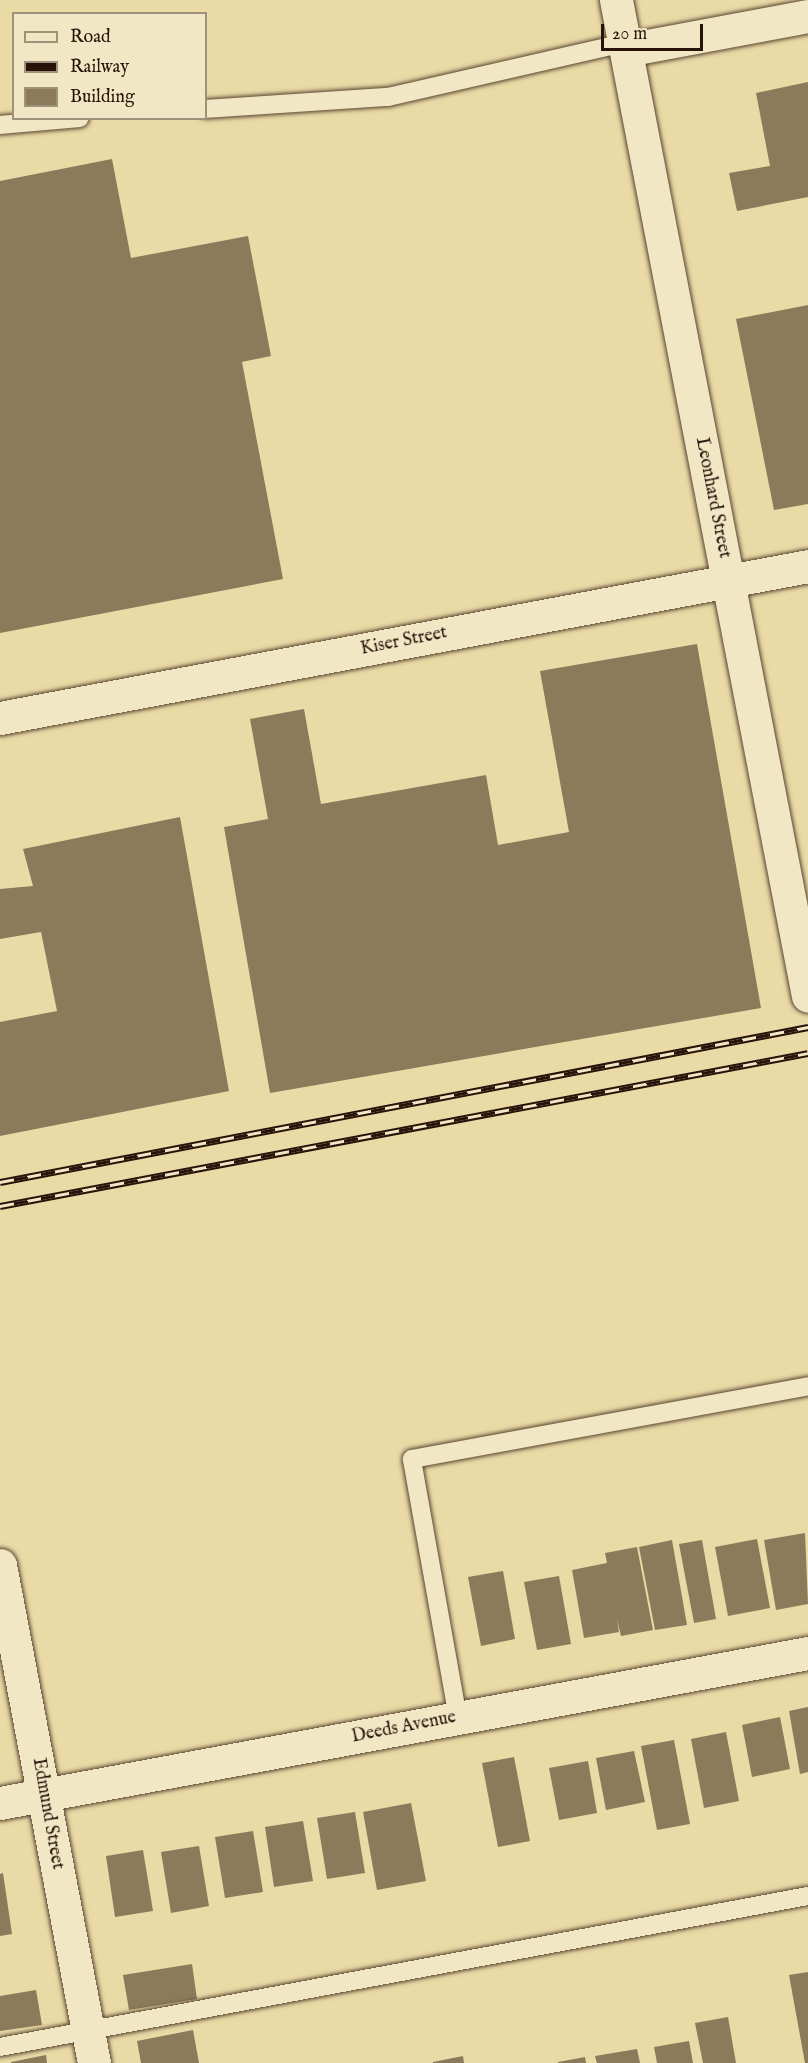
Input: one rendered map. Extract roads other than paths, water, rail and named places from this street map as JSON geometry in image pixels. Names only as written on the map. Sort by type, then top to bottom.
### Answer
[{"type":"street","name":"Leonhard Street","points":[[616,0],[808,996]]},
{"type":"street","points":[[625,47],[808,16]]},
{"type":"street","name":"Kiser Street","points":[[0,718],[808,566]]},
{"type":"street","name":"Edmund Street","points":[[0,1565],[94,2063]]},
{"type":"street","name":"Deeds Avenue","points":[[0,1803],[808,1653]]},
{"type":"lane","points":[[207,109],[388,97],[625,47]]},
{"type":"lane","points":[[0,125],[57,120]]},
{"type":"lane","points":[[458,1718],[412,1459],[808,1386]]},
{"type":"lane","points":[[0,2047],[808,1896]]},
{"type":"railway","points":[[0,1182],[808,1027]]},
{"type":"railway","points":[[0,1206],[808,1053]]}]
